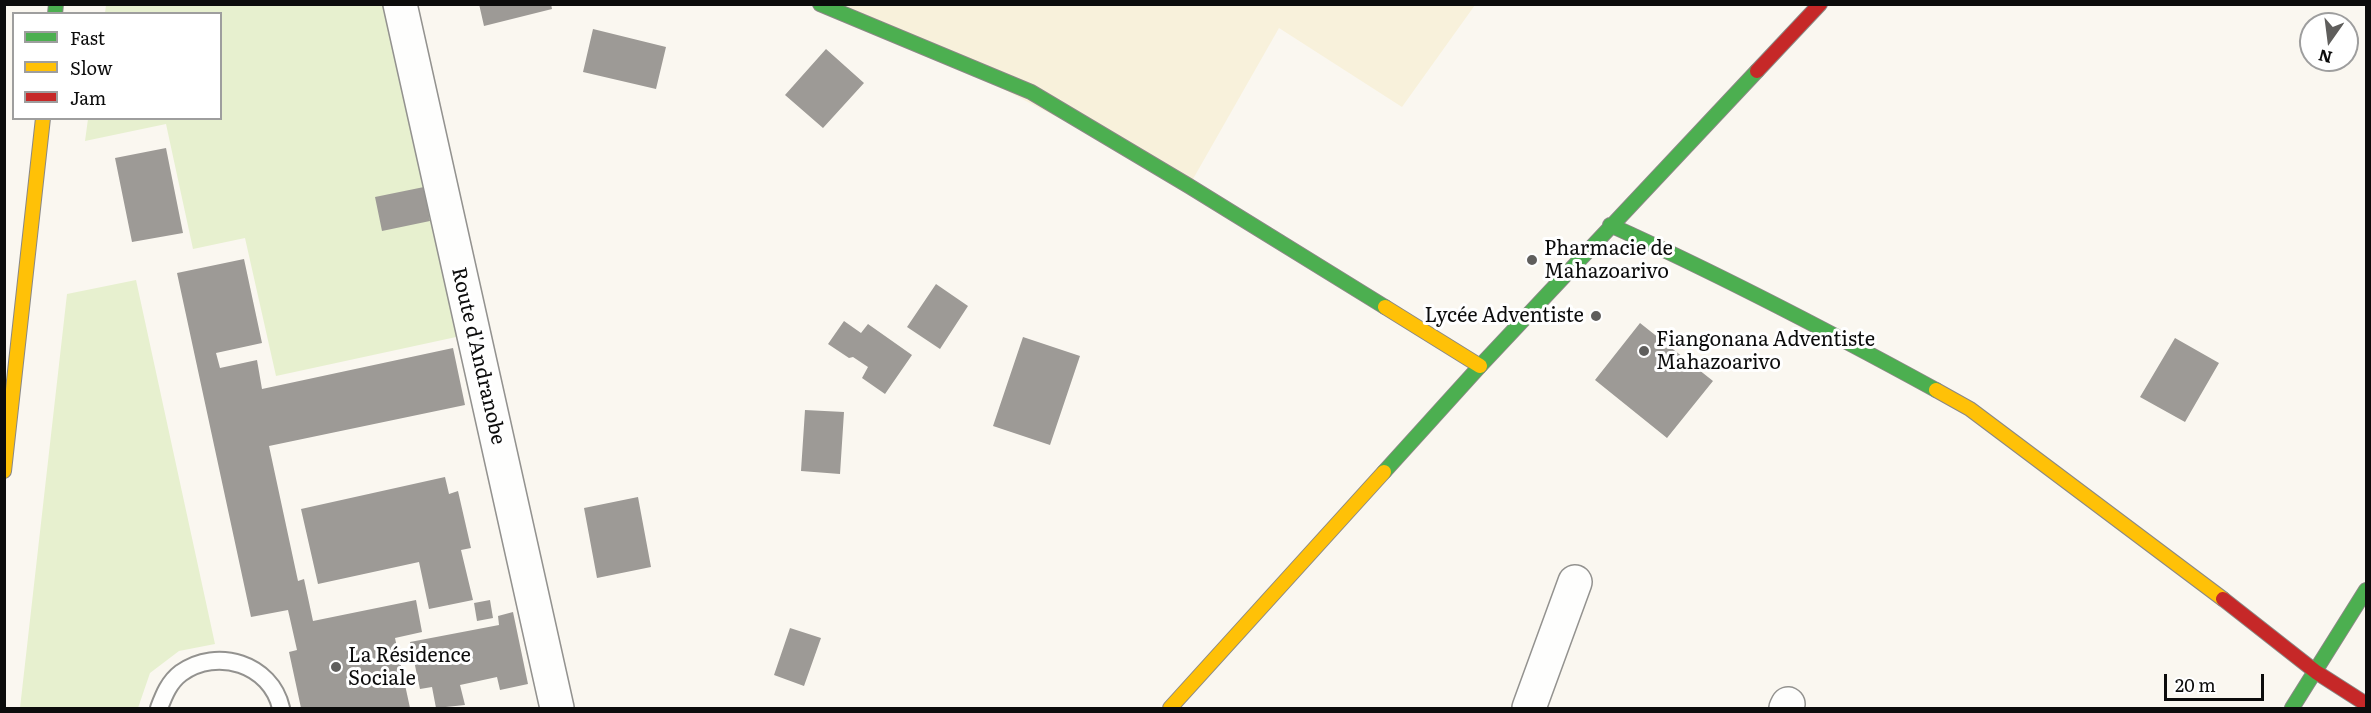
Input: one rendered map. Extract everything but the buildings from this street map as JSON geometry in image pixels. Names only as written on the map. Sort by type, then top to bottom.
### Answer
[{"type":"street","name":"Route d'Andranobe","points":[[400,4],[557,708]]},
{"type":"street","points":[[820,4],[1031,92],[1189,186],[1480,366]]},
{"type":"street","points":[[1170,708],[1610,225],[1820,4]]},
{"type":"street","points":[[4,471],[43,120]]},
{"type":"street","points":[[1610,225],[1688,260],[1854,345],[1970,409],[2199,580],[2316,672],[2367,704]]},
{"type":"street","points":[[1529,708],[1575,582]]},
{"type":"street","points":[[2292,708],[2367,590]]},
{"type":"lane","points":[[159,708],[166,690],[179,675],[196,664],[216,660],[236,661],[254,669],[268,682],[279,699],[281,708]]},
{"type":"shaded area","points":[[840,4],[1475,5],[1402,107],[1279,28],[1189,186]]},
{"type":"green space","points":[[106,5],[394,5],[470,334],[276,376],[245,238],[193,249],[166,124],[85,141],[88,120],[222,120],[222,12],[105,12]]},
{"type":"green space","points":[[136,280],[215,644],[179,651],[150,673],[138,708],[20,708],[67,294]]},
{"type":"traffic: fast","points":[[55,12],[56,4]]},
{"type":"traffic: fast","points":[[820,4],[1031,92],[1385,307]]},
{"type":"traffic: fast","points":[[1384,472],[1480,366],[1757,71]]},
{"type":"traffic: fast","points":[[1610,225],[1775,304],[1936,390]]},
{"type":"traffic: fast","points":[[2292,708],[2366,590]]},
{"type":"traffic: slow","points":[[4,471],[43,120]]},
{"type":"traffic: slow","points":[[1385,307],[1480,366]]},
{"type":"traffic: slow","points":[[1936,390],[1970,409],[2223,599]]},
{"type":"traffic: slow","points":[[1170,708],[1384,472]]},
{"type":"traffic: jam","points":[[1757,71],[1820,4]]},
{"type":"traffic: jam","points":[[2223,599],[2316,672],[2366,704]]},
{"type":"place","name":"Pharmacie de Mahazoarivo","points":[[1532,260]]},
{"type":"place","name":"Lycée Adventiste","points":[[1596,316]]},
{"type":"place","name":"Fiangonana Adventiste Mahazoarivo","points":[[1644,351]]},
{"type":"place","name":"La Résidence Sociale","points":[[336,667]]}]
